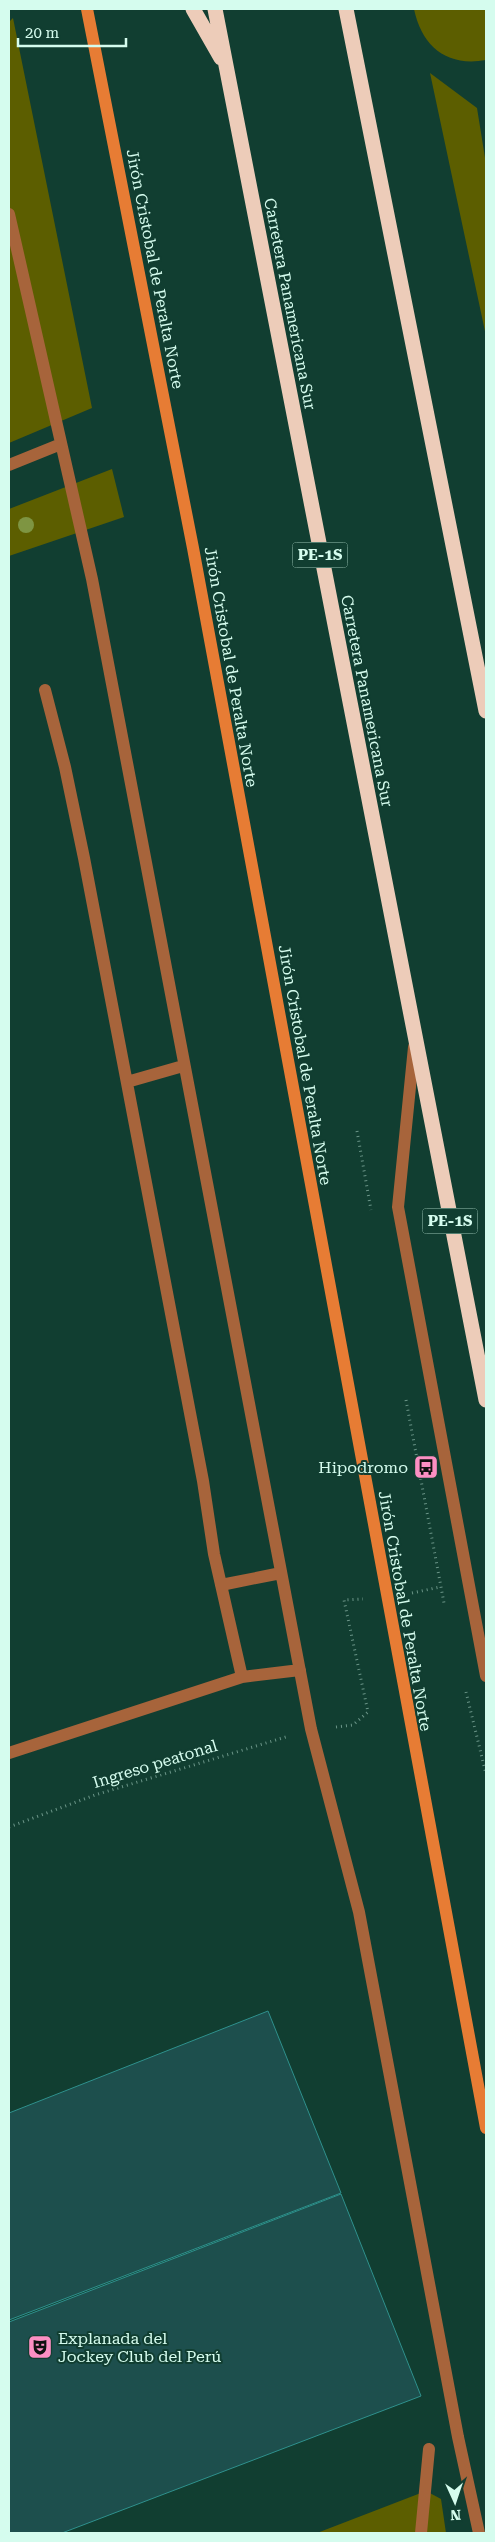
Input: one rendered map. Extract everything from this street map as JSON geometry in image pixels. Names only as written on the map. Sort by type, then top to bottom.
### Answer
[{"type":"highway","points":[[192,9],[226,68]]},
{"type":"highway","name":"Carretera Panamericana Sur","points":[[215,9],[486,1400]]},
{"type":"highway","points":[[346,9],[486,712]]},
{"type":"street","name":"Jirón Cristobal de Peralta Norte","points":[[87,9],[193,548],[386,1598],[486,2128]]},
{"type":"lane","points":[[9,214],[92,579],[311,1729],[359,1912],[458,2437],[479,2533]]},
{"type":"lane","points":[[9,465],[61,444]]},
{"type":"lane","points":[[44,690],[65,767],[204,1481],[221,1585],[242,1678]]},
{"type":"lane","points":[[415,1042],[398,1207],[486,1676]]},
{"type":"lane","points":[[127,1082],[184,1066]]},
{"type":"lane","points":[[221,1585],[281,1573]]},
{"type":"lane","points":[[9,1753],[242,1678],[300,1670]]},
{"type":"lane","points":[[421,2533],[429,2449]]},
{"type":"path","points":[[386,1598],[440,1587]]},
{"type":"path","name":"Ingreso peatonal","points":[[9,1826],[95,1795],[311,1729],[353,1725],[368,1712],[344,1600],[386,1598]]},
{"type":"shaded area","points":[[414,9],[486,9],[486,60],[459,60],[448,57],[438,51],[423,34]]},
{"type":"shaded area","points":[[13,18],[92,408],[9,443],[9,22]]},
{"type":"shaded area","points":[[430,73],[477,108],[486,164],[486,336]]},
{"type":"shaded area","points":[[112,469],[124,517],[9,556],[9,509]]},
{"type":"shaded area","points":[[426,2491],[441,2499],[446,2533],[317,2533]]},
{"type":"building","points":[[268,2011],[341,2193],[9,2320],[9,2113]]},
{"type":"building","points":[[341,2194],[421,2396],[62,2533],[9,2533],[9,2322]]},
{"type":"place","name":"Hipodromo","points":[[426,1467]]},
{"type":"place","name":"Explanada del Jockey Club del Perú","points":[[40,2347]]}]
